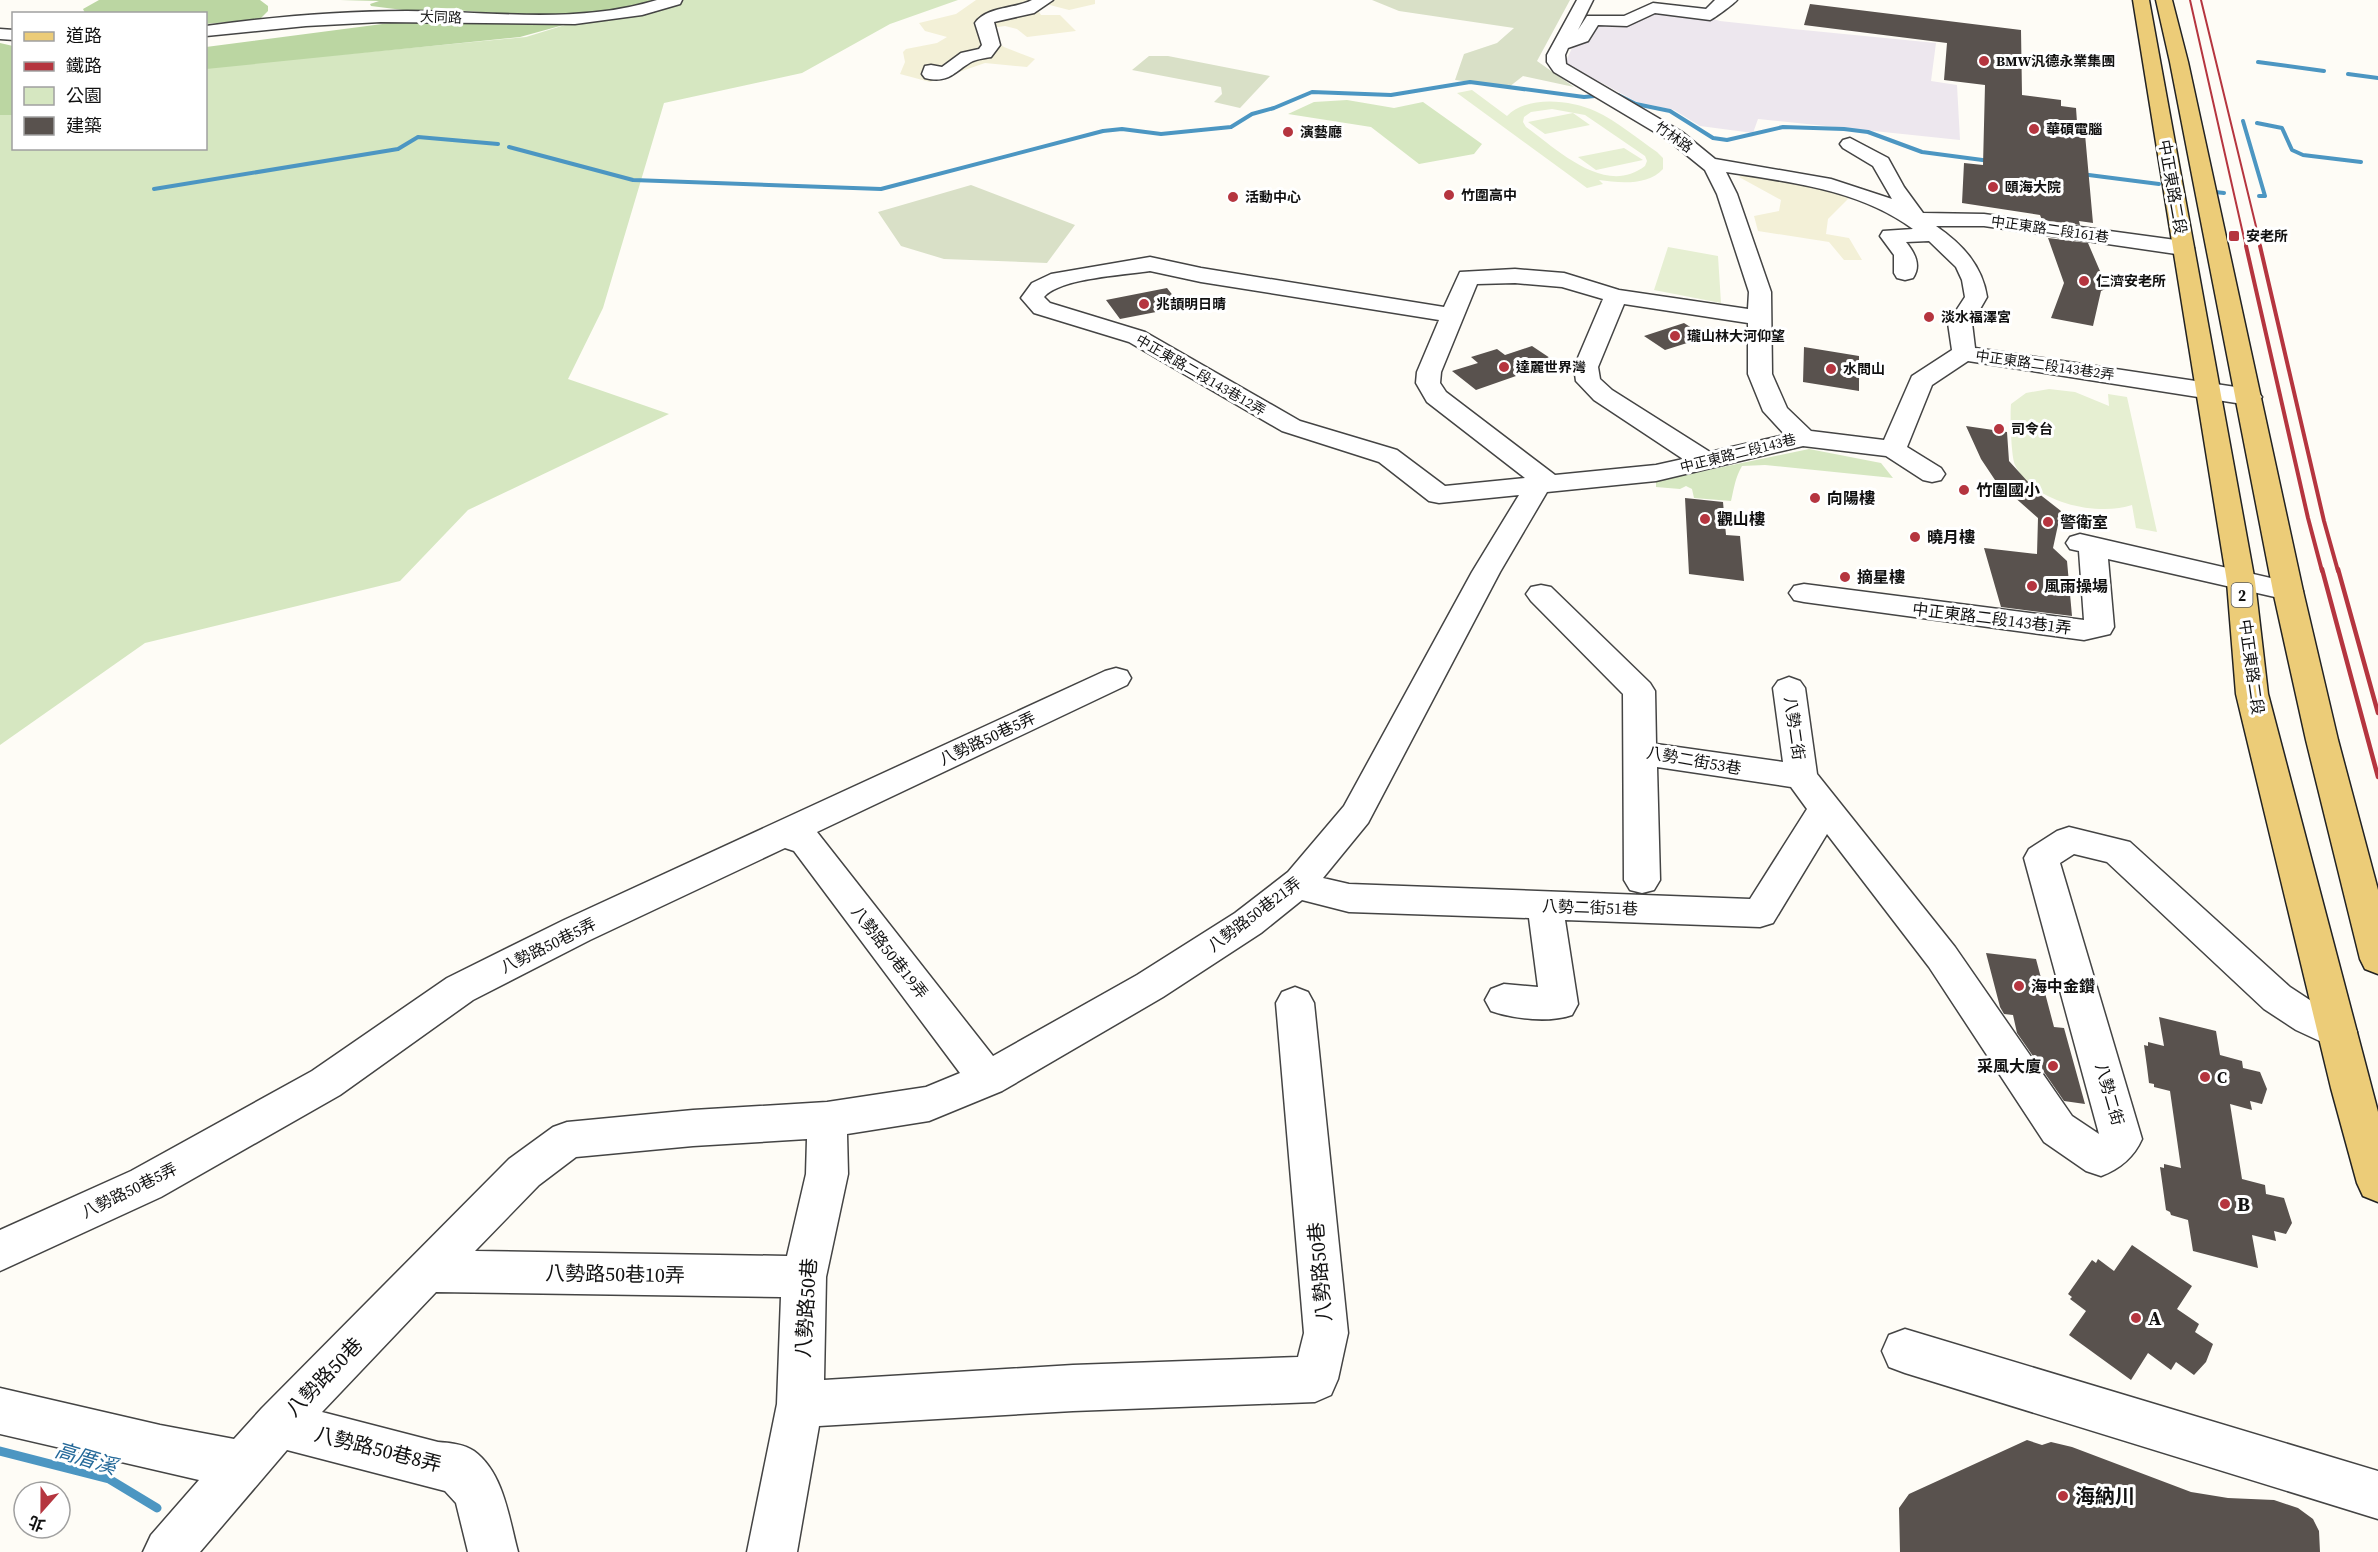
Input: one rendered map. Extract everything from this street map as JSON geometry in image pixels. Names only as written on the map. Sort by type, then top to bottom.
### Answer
[{"type":"main road","name":"中正東路二段","points":[[2141,0],[2206,390],[2241,582],[2252,694],[2351,1088],[2378,1183]]},
{"type":"main road","name":"中正東路二段","points":[[2164,0],[2288,591],[2322,740],[2378,959]]},
{"type":"street","name":"大同路","points":[[207,31],[317,20],[408,16],[539,19],[591,17],[628,13],[674,0]]},
{"type":"street","points":[[931,70],[931,74],[947,72],[968,57],[985,53],[991,45],[984,23],[988,18],[1028,9],[1045,0]]},
{"type":"street","points":[[1562,44],[1585,0]]},
{"type":"street","points":[[1562,44],[1582,37],[1593,21],[1627,21],[1653,8],[1710,15],[1718,5],[1729,0]]},
{"type":"street","name":"竹林路","points":[[1562,44],[1556,62],[1560,68],[1675,136],[1711,164],[1727,194],[1760,292],[1760,374],[1776,411],[1803,438]]},
{"type":"street","points":[[1854,152],[1881,162],[1894,188],[1916,219]]},
{"type":"street","points":[[1711,164],[1834,184],[1877,199],[1916,219],[1951,248],[1971,273],[1976,297],[1960,323],[1964,353]]},
{"type":"street","name":"中正東路二段161巷","points":[[1916,219],[1984,220],[2183,248]]},
{"type":"street","points":[[1905,273],[1905,255],[1890,236],[1934,234]]},
{"type":"street","name":"中正東路二段143巷12弄","points":[[1452,315],[1201,275],[1150,264],[1059,279],[1040,288],[1032,298],[1042,308],[1137,337],[1291,426],[1388,456],[1439,495],[1544,486]]},
{"type":"street","points":[[1544,486],[1436,397],[1428,383],[1429,372],[1468,277],[1515,276],[1564,280],[1616,296],[1759,318]]},
{"type":"street","points":[[1616,296],[1586,367],[1588,381],[1603,395],[1705,461]]},
{"type":"street","name":"中正東路二段143巷2弄","points":[[1893,448],[1921,381],[1964,353],[2249,397]]},
{"type":"street","name":"中正東路二段143巷","points":[[1544,486],[1656,473],[1803,438],[1893,448],[1932,474]]},
{"type":"street","name":"八勢路50巷21弄","points":[[827,1120],[929,1104],[988,1079],[1150,986],[1248,923],[1300,882],[1356,814],[1486,572],[1544,486]]},
{"type":"street","name":"中正東路二段143巷1弄","points":[[1804,593],[2084,630],[2099,627],[2087,545],[2241,582]]},
{"type":"street","points":[[2241,582],[2288,591]]},
{"type":"street","name":"八勢二街53巷","points":[[1541,594],[1639,691],[1640,753],[1801,777]]},
{"type":"street","name":"八勢路50巷5弄","points":[[0,1251],[146,1184],[326,1083],[460,989],[577,930],[1116,678]]},
{"type":"street","name":"八勢二街","points":[[1789,688],[1801,777],[1942,957],[2058,1129],[2101,1158],[2122,1138],[2041,858],[2068,840],[2118,850],[2277,998],[2309,1019],[2338,1032]]},
{"type":"street","points":[[1640,753],[1641,880]]},
{"type":"street","name":"八勢二街51巷","points":[[1300,882],[1315,890],[1348,898],[1760,913],[1825,809]]},
{"type":"street","name":"八勢路50巷19弄","points":[[785,834],[806,842],[988,1079]]},
{"type":"street","points":[[1504,1000],[1559,1004],[1545,905]]},
{"type":"street","name":"八勢路50巷","points":[[168,1552],[278,1424],[426,1271],[524,1172],[567,1140],[693,1128],[827,1120],[827,1174],[804,1276],[800,1404],[1315,1379],[1326,1332],[1295,1003]]},
{"type":"street","name":"八勢路50巷10弄","points":[[426,1271],[804,1276]]},
{"type":"street","points":[[1905,1351],[2378,1495]]},
{"type":"street","points":[[771,1552],[800,1404]]},
{"type":"street","points":[[0,1411],[160,1449],[243,1464]]},
{"type":"street","name":"八勢路50巷8弄","points":[[278,1424],[438,1466],[457,1468],[477,1491],[493,1552]]},
{"type":"shaded area","points":[[976,0],[1095,0],[1095,4],[1069,10],[1046,4],[1038,10],[1041,15],[1060,15],[1076,31],[1027,37],[1017,29],[1005,26],[990,28],[993,39],[1004,47],[1035,59],[1027,67],[985,63],[930,82],[900,74],[905,62],[903,52],[906,49],[937,43],[947,37],[925,31],[919,23],[956,14]]},
{"type":"shaded area","points":[[1655,11],[1696,14],[1720,21],[1936,43],[1931,81],[1957,85],[1960,140],[1758,119],[1753,133],[1700,126],[1674,110],[1637,102],[1565,63],[1573,46],[1590,38],[1596,24],[1631,23],[1642,20]]},
{"type":"shaded area","points":[[1746,172],[1853,194],[1828,219],[1826,234],[1849,238],[1862,260],[1844,260],[1829,242],[1758,231],[1754,216],[1779,211],[1781,200],[1739,177]]},
{"type":"green space","points":[[99,0],[260,0],[268,6],[268,11],[260,19],[207,24],[207,12],[84,12],[83,9]]},
{"type":"green space","points":[[340,0],[665,0],[618,11],[538,16],[453,10],[411,11],[371,6],[370,4],[379,1]]},
{"type":"green space","points":[[680,0],[958,0],[890,24],[802,73],[664,103],[603,308],[568,379],[669,414],[468,510],[400,581],[145,643],[0,745],[0,115],[12,115],[12,150],[207,150],[207,68],[210,67],[526,37],[578,21]]},
{"type":"green space","points":[[1372,0],[1570,0],[1537,61],[1574,87],[1523,76],[1509,87],[1455,80],[1464,54],[1497,43],[1514,28],[1399,11]]},
{"type":"green space","points":[[413,20],[578,21],[520,37],[207,69],[207,47]]},
{"type":"green space","points":[[0,43],[12,46],[12,115],[0,115]]},
{"type":"green space","points":[[1149,56],[1168,56],[1270,76],[1240,108],[1214,102],[1222,94],[1221,87],[1132,70]]},
{"type":"green space","points":[[1472,90],[1507,116],[1516,109],[1537,102],[1562,102],[1585,107],[1627,130],[1657,152],[1663,158],[1663,169],[1641,181],[1599,180],[1603,184],[1587,188],[1457,93]],"holes":[[[1552,109],[1585,115],[1645,156],[1647,161],[1645,166],[1630,174],[1614,176],[1598,173],[1567,157],[1526,127],[1523,122],[1524,117],[1531,112]]]},
{"type":"green space","points":[[1347,100],[1394,108],[1423,102],[1482,144],[1474,154],[1419,164],[1371,127],[1288,114],[1314,102]]},
{"type":"green space","points":[[1573,113],[1590,125],[1545,134],[1528,122]]},
{"type":"green space","points":[[1624,148],[1643,160],[1596,170],[1578,157]]},
{"type":"green space","points":[[971,185],[1075,225],[1047,263],[944,259],[901,246],[878,212]]},
{"type":"green space","points":[[1668,247],[1718,256],[1721,303],[1654,290]]},
{"type":"green space","points":[[2049,389],[2075,392],[2109,406],[2108,394],[2127,397],[2157,532],[2136,528],[2132,505],[2101,509],[2067,503],[2050,497],[2023,478],[2014,460],[2011,404],[2026,393]]},
{"type":"green space","points":[[1809,449],[1881,463],[1893,478],[1765,465],[1742,466],[1736,479],[1731,501],[1694,498],[1692,489],[1686,486],[1680,489],[1656,487],[1656,481]]},
{"type":"building","points":[[1810,4],[2021,30],[2022,95],[2061,100],[2061,106],[2076,108],[2077,122],[2084,123],[2093,223],[2079,221],[2080,225],[2042,220],[2040,215],[1962,203],[1964,163],[1983,165],[1985,85],[1944,80],[1947,43],[1804,25]]},
{"type":"building","name":"仁濟安老所","points":[[2048,238],[2088,243],[2103,278],[2112,286],[2101,291],[2093,326],[2051,318],[2064,283]]},
{"type":"building","name":"兆頡明日晴","points":[[1167,288],[1182,307],[1120,319],[1106,300]]},
{"type":"building","name":"瓏山林大河仰望","points":[[1684,323],[1706,337],[1665,350],[1644,336]]},
{"type":"building","name":"達麗世界灣","points":[[1532,346],[1556,362],[1476,390],[1452,371],[1478,363],[1471,357],[1497,349],[1505,355]]},
{"type":"building","name":"水問山","points":[[1804,347],[1859,356],[1859,391],[1803,382]]},
{"type":"building","points":[[1966,426],[2007,432],[2009,461],[2038,493],[2061,511],[2053,548],[2067,561],[2072,616],[2001,607],[1984,548],[2037,554],[2038,518],[1995,480],[1981,459]]},
{"type":"building","name":"觀山樓","points":[[1685,498],[1723,502],[1726,535],[1740,536],[1744,581],[1689,574]]},
{"type":"building","points":[[1986,953],[2036,959],[2054,1027],[2064,1028],[2085,1104],[2064,1101],[2017,1033],[2013,1015],[2004,1014],[2000,1007]]},
{"type":"building","points":[[2159,1017],[2216,1031],[2220,1055],[2242,1061],[2243,1068],[2260,1072],[2267,1089],[2262,1104],[2250,1101],[2252,1110],[2230,1104],[2242,1179],[2265,1185],[2266,1194],[2284,1198],[2292,1223],[2286,1234],[2274,1231],[2276,1241],[2252,1235],[2258,1268],[2193,1251],[2188,1220],[2171,1215],[2166,1210],[2160,1167],[2164,1168],[2164,1164],[2181,1168],[2170,1091],[2154,1087],[2154,1084],[2149,1083],[2144,1045],[2148,1046],[2148,1042],[2164,1046]]},
{"type":"building","name":"A","points":[[2132,1245],[2192,1286],[2177,1309],[2199,1324],[2195,1332],[2213,1344],[2206,1362],[2194,1375],[2176,1362],[2171,1370],[2148,1353],[2131,1380],[2069,1335],[2086,1311],[2070,1299],[2072,1297],[2068,1294],[2092,1260],[2096,1263],[2098,1259],[2114,1271]]},
{"type":"building","name":"海納川","points":[[2027,1440],[2042,1445],[2051,1442],[2072,1447],[2191,1492],[2228,1498],[2274,1500],[2298,1508],[2313,1519],[2319,1531],[2320,1552],[1900,1552],[1899,1508],[1909,1494]]},
{"type":"waterway","points":[[2258,62],[2324,71]]},
{"type":"waterway","points":[[2348,74],[2378,78]]},
{"type":"waterway","points":[[509,147],[633,180],[881,189],[1103,131],[1122,129],[1161,134],[1231,127],[1252,114],[1274,108],[1312,92],[1391,95],[1470,82],[1584,97],[1595,96]]},
{"type":"waterway","points":[[1618,95],[1636,104],[1670,111],[1713,138],[1727,140],[1783,127],[1844,129],[1868,132],[1922,152],[1990,161]]},
{"type":"waterway","points":[[2243,121],[2265,196],[2259,196]]},
{"type":"waterway","points":[[2257,123],[2282,128],[2292,150],[2303,155],[2361,162]]},
{"type":"waterway","points":[[154,189],[398,149],[418,137],[498,144]]},
{"type":"waterway","points":[[2081,174],[2159,184]]},
{"type":"waterway","points":[[2215,192],[2224,193]]},
{"type":"waterway","name":"高厝溪","points":[[0,1451],[109,1479],[157,1508]]},
{"type":"railway","points":[[2190,0],[2246,247]]},
{"type":"railway","points":[[2201,0],[2261,247]]},
{"type":"railway","points":[[2246,246],[2322,571]]},
{"type":"railway","points":[[2260,246],[2324,521],[2338,571]]},
{"type":"railway","points":[[2322,569],[2378,777]]},
{"type":"railway","points":[[2338,569],[2378,713]]},
{"type":"place","name":"BMW汎德永業集團","points":[[1984,61]]},
{"type":"place","name":"華碩電腦","points":[[2034,129]]},
{"type":"place","name":"演藝廳","points":[[1288,132]]},
{"type":"place","name":"頤海大院","points":[[1993,187]]},
{"type":"place","name":"竹圍高中","points":[[1449,195]]},
{"type":"place","name":"活動中心","points":[[1233,197]]},
{"type":"place","name":"安老所","points":[[2234,236]]},
{"type":"place","name":"仁濟安老所","points":[[2084,281]]},
{"type":"place","name":"兆頡明日晴","points":[[1144,304]]},
{"type":"place","name":"淡水福澤宮","points":[[1929,317]]},
{"type":"place","name":"瓏山林大河仰望","points":[[1675,336]]},
{"type":"place","name":"達麗世界灣","points":[[1504,367]]},
{"type":"place","name":"水問山","points":[[1831,369]]},
{"type":"place","name":"司令台","points":[[1999,429]]},
{"type":"place","name":"竹圍國小","points":[[1964,490]]},
{"type":"place","name":"向陽樓","points":[[1815,498]]},
{"type":"place","name":"觀山樓","points":[[1705,519]]},
{"type":"place","name":"警衛室","points":[[2048,522]]},
{"type":"place","name":"曉月樓","points":[[1915,537]]},
{"type":"place","name":"摘星樓","points":[[1845,577]]},
{"type":"place","name":"風雨操場","points":[[2032,586]]},
{"type":"place","name":"海中金鑽","points":[[2019,986]]},
{"type":"place","name":"采風大廈","points":[[2053,1066]]},
{"type":"place","name":"C","points":[[2205,1077]]},
{"type":"place","name":"B","points":[[2225,1204]]},
{"type":"place","name":"A","points":[[2136,1318]]},
{"type":"place","name":"海納川","points":[[2063,1496]]}]
